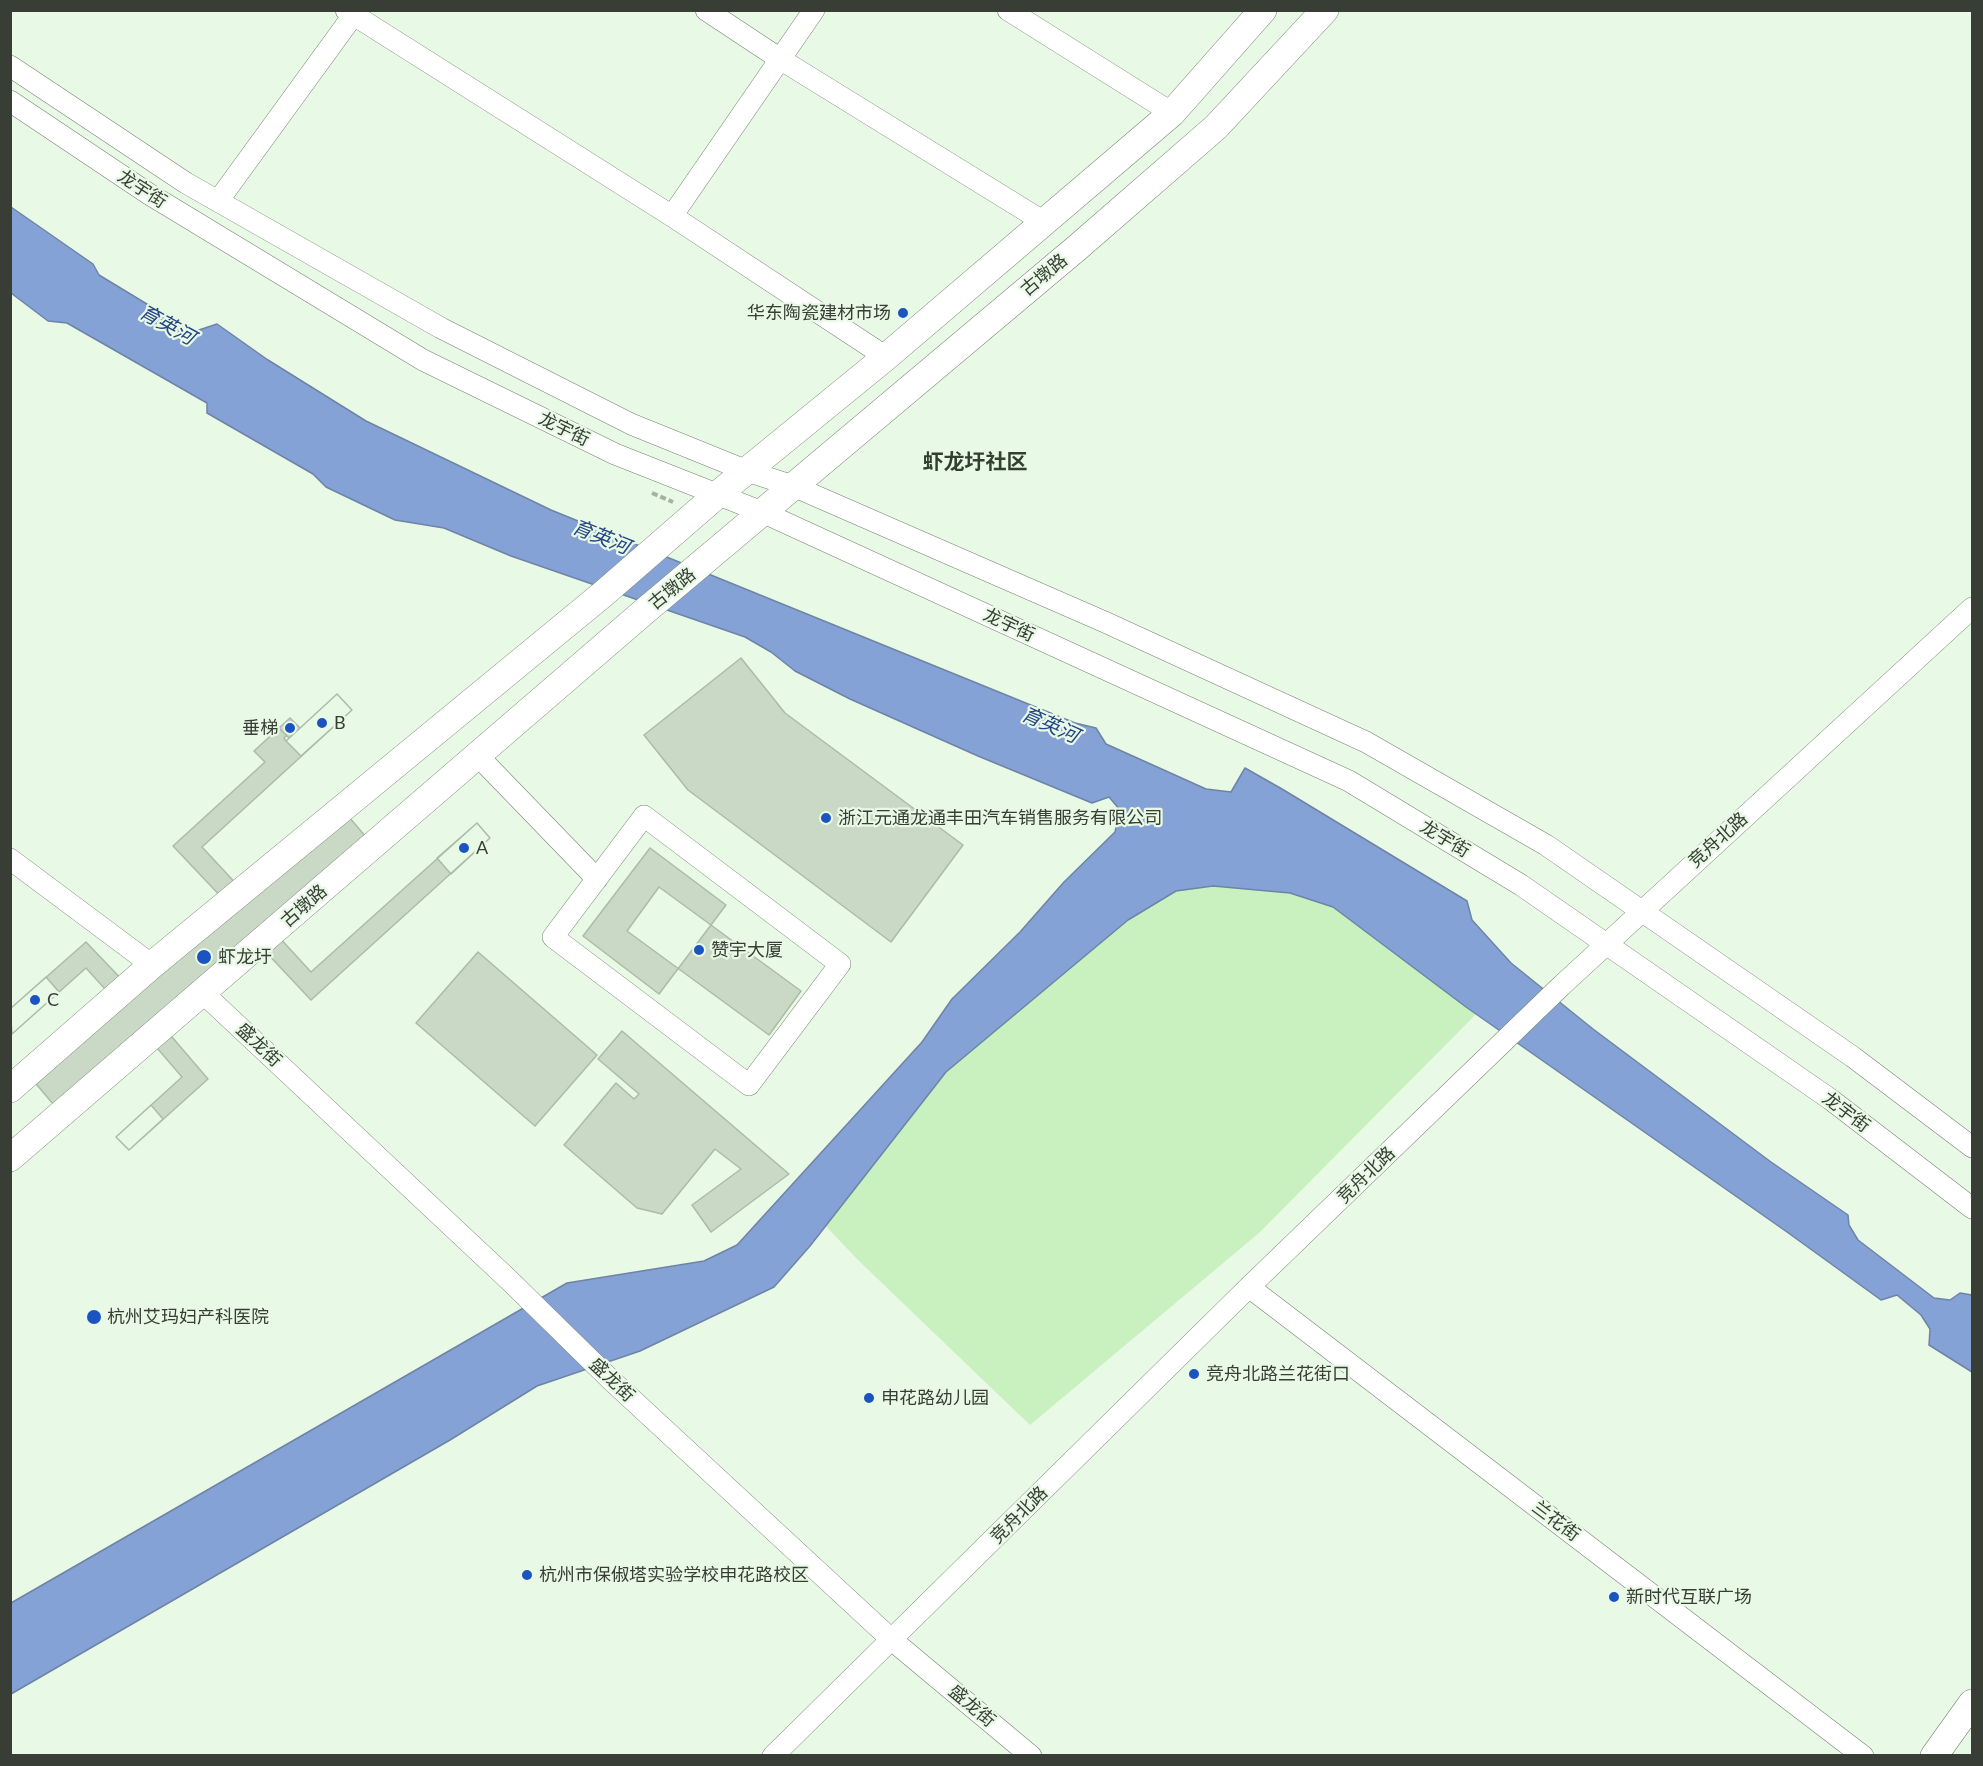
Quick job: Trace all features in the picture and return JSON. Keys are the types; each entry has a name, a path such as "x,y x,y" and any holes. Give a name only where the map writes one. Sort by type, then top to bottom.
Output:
{"main road":[{"path":"10,1089 152,965 603,594 717,495 886,357 1172,113 1263,10"},
{"name":"古墩路","path":"10,1158 646,610 1078,247 1216,127 1325,10"},
{"path":"1934,1755 1972,1703"}],"street":[{"path":"706,10 780,59 1044,222"},
{"path":"672,216 814,10"},
{"path":"1008,10 1172,113"},
{"path":"218,201 352,12 672,216 886,357"},
{"name":"龙宇街","path":"10,66 186,183 441,328 631,424 747,471 793,486 1107,623 1366,742 1546,845 1853,1057 1972,1147"},
{"name":"龙宇街","path":"10,101 149,194 423,360 615,454 762,512 1349,781 1521,885 1830,1100 1972,1208"},
{"name":"竞舟北路","path":"773,1755 1249,1287 1561,986 1972,608"},
{"path":"478,756 597,879"},
{"path":"644,816 840,964 749,1085 553,937 597,879 644,816"},
{"path":"10,859 152,965"},
{"name":"盛龙街","path":"203,993 509,1280 611,1380 892,1640 1031,1755"},
{"name":"兰花街","path":"1249,1287 1863,1755"}],"green space":[{"path":"1200,812 1500,990 1259,1233 1030,1425 858,1260 804,1203"}],"water":[{"name":"育英河","path":"11,207 93,264 99,275 193,332 217,324 268,360 366,421 551,510 1075,723 1096,728 1106,744 1206,789 1231,792 1245,768 1282,789 1467,901 1472,920 1511,963 1593,1029 1771,1162 1848,1215 1849,1225 1858,1240 1934,1298 1950,1300 1960,1293 1972,1295 1972,1372 1929,1345 1930,1329 1921,1315 1897,1295 1881,1300 1466,1007 1333,907 1290,893 1213,886 1176,891 1128,920 946,1072 810,1246 774,1287 640,1351 537,1386 450,1440 11,1694 11,1603 567,1283 704,1261 737,1245 922,1042 952,999 1020,932 1064,882 1115,832 1120,810 1109,797 1092,803 978,756 850,699 795,671 771,652 745,637 511,556 444,528 395,520 326,487 313,474 207,413 207,403 67,323 48,321 11,293"}],"building":[{"name":"浙江元通龙通丰田汽车销售服务有限公司","path":"741,658 785,713 963,845 891,942 688,790 644,735"},
{"name":"虾龙圩","path":"337,694 352,710 202,847 241,889 338,804 377,850 278,936 311,972 477,823 490,838 311,1000 263,949 166,1030 208,1079 129,1150 116,1137 182,1077 151,1041 64,1117 26,1072 114,999 86,968 12,1034 10,1009 86,942 128,986 226,902 173,846 265,762 254,751 279,728 287,735 284,738 286,741"},
{"name":"B","path":"337,694 352,710 301,756 286,741"},
{"name":"垂梯","path":"290,718 300,728 289,738 279,728"},
{"name":"A","path":"477,823 490,838 451,874 437,858"},
{"path":"650,848 726,905 659,994 583,936"},
{"name":"赞宇大厦","path":"659,887 801,991 769,1035 627,931"},
{"path":"478,952 597,1055 535,1126 416,1023"},
{"name":"C","path":"46,977 59,992 12,1034 10,1009"},
{"path":"622,1031 789,1174 711,1232 692,1205 741,1169 715,1149 662,1214 637,1208 564,1145 616,1083 634,1099 639,1094 598,1059"},
{"path":"151,1105 163,1119 129,1150 116,1137"}],"place":[{"name":"华东陶瓷建材市场","path":"903,313"},
{"name":"B","path":"322,723"},
{"name":"垂梯","path":"290,728"},
{"name":"浙江元通龙通丰田汽车销售服务有限公司","path":"826,818"},
{"name":"A","path":"464,848"},
{"name":"赞宇大厦","path":"699,950"},
{"name":"虾龙圩","path":"204,957"},
{"name":"C","path":"35,1000"},
{"name":"杭州艾玛妇产科医院","path":"94,1317"},
{"name":"竞舟北路兰花街口","path":"1194,1374"},
{"name":"申花路幼儿园","path":"869,1398"},
{"name":"杭州市保俶塔实验学校申花路校区","path":"527,1575"},
{"name":"新时代互联广场","path":"1614,1597"}],"district":[{"name":"虾龙圩社区","path":"975,462"}]}
